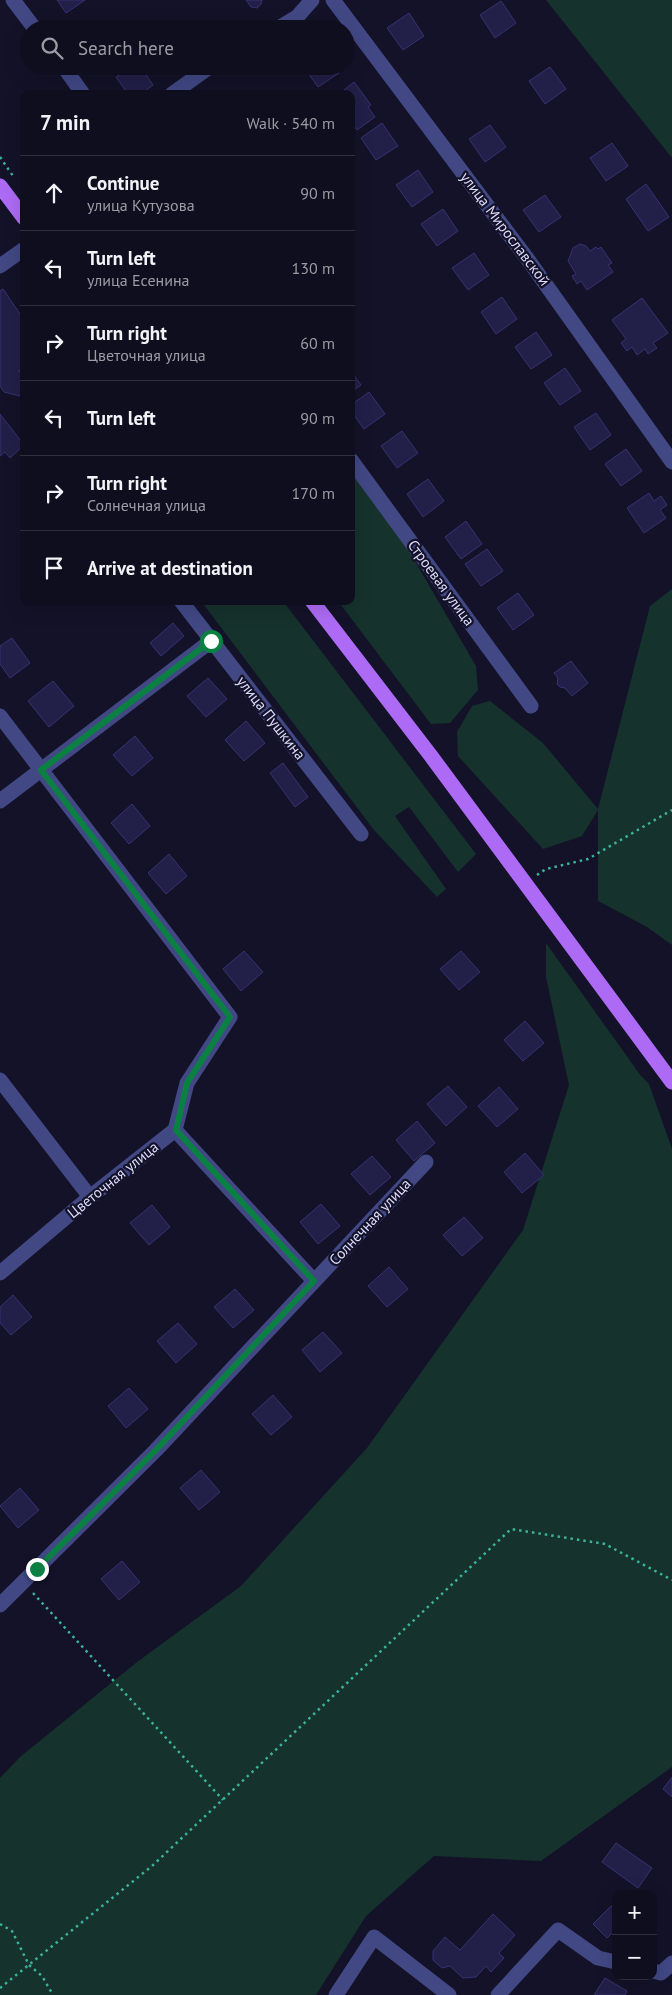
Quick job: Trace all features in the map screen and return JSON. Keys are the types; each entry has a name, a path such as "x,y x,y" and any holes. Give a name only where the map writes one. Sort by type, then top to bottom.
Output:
{"main road":[{"path":"0,186 20,213"},
{"path":"315,605 525,882 672,1082"}],"street":[{"path":"13,0 28,20"},
{"path":"292,20 312,0"},
{"name":"улица Мирославской","path":"333,0 348,20"},
{"name":"улица Мирославской","path":"355,29 529,261 672,462"},
{"path":"69,75 80,90"},
{"path":"178,90 198,75"},
{"path":"0,266 20,252"},
{"name":"Строевая улица","path":"355,465 531,706"},
{"name":"улица Пушкина","path":"184,605 361,834"},
{"path":"0,801 211,641"},
{"path":"0,716 230,1017 187,1083 176,1130 314,1281"},
{"path":"0,1080 90,1197"},
{"name":"Цветочная улица","path":"0,1273 90,1197 176,1130"},
{"name":"Солнечная улица","path":"0,1605 156,1450 426,1162"},
{"path":"498,1995 558,1930 598,1958 612,1961"},
{"path":"336,1995 374,1937 449,1995"},
{"path":"657,1972 661,1973 672,1963"}],"path":[{"path":"525,882 546,869 588,859 672,810"},
{"path":"0,1988 152,1866 511,1529 605,1544 672,1580"},
{"path":"24,1582 223,1800"},
{"path":"0,1924 12,1931 30,1965 42,1976 48,1990 54,1995"}],"green space":[{"path":"546,0 672,0 672,158"},
{"path":"355,472 395,527 476,666 478,690 450,723 431,724 341,605 355,605"},
{"path":"672,589 672,945 647,927 598,901 598,810 582,836 543,849 458,756 457,732 472,706 490,701 543,743 598,809 650,606"},
{"path":"204,605 286,605 476,854 458,872 409,807 395,816 446,889 437,897 374,830"},
{"path":"546,943 641,1076 649,1084 672,1149 672,1767 541,1861 434,1856 366,1916 316,1995 0,1995 0,1778 20,1757 137,1662 241,1586 367,1448 523,1230 569,1085 546,977"}],"building":[{"path":"57,0 85,0 66,13"},
{"path":"246,0 262,0 257,8 251,7"},
{"path":"501,1 516,23 495,38 480,15"},
{"path":"409,13 424,36 403,50 387,28"},
{"path":"550,67 566,89 545,104 529,81"},
{"path":"119,75 146,75 153,85 146,90 125,90 116,77"},
{"path":"309,75 336,75 318,87"},
{"path":"354,82 371,105 368,107 375,117 357,130 355,127 355,90 344,90"},
{"path":"382,123 398,146 376,160 361,138"},
{"path":"490,125 506,147 485,162 469,139"},
{"path":"612,143 628,166 606,181 590,158"},
{"path":"418,170 433,192 412,207 396,185"},
{"path":"646,184 669,217 648,231 626,199"},
{"path":"545,195 561,217 539,232 523,210"},
{"path":"443,209 458,231 437,246 421,224"},
{"path":"580,244 586,246 590,251 596,247 598,249 601,247 612,263 608,265 613,272 587,290 581,281 577,284 572,276 576,274 568,261 573,248"},
{"path":"474,253 489,275 468,290 452,268"},
{"path":"3,289 20,314 20,370 18,371 20,372 20,396 4,392 0,386 0,291"},
{"path":"502,297 517,319 496,334 481,312"},
{"path":"642,298 668,333 653,343 657,348 648,354 645,349 637,355 632,347 627,351 621,343 626,339 612,320"},
{"path":"536,332 552,355 531,369 515,347"},
{"path":"565,368 581,391 560,405 544,383"},
{"path":"355,377 361,385 355,389"},
{"path":"369,392 385,414 364,429 355,417 355,402"},
{"path":"596,413 611,435 590,450 574,427"},
{"path":"0,414 20,440 20,449 10,458 5,452 0,456"},
{"path":"402,431 418,453 397,468 381,446"},
{"path":"626,449 642,471 621,486 605,464"},
{"path":"428,479 444,501 423,517 407,494"},
{"path":"649,493 654,501 661,496 667,505 660,510 666,518 644,533 627,508"},
{"path":"466,521 482,544 461,559 445,537"},
{"path":"487,549 503,571 481,586 465,564"},
{"path":"518,593 534,615 513,630 497,608"},
{"path":"173,623 184,636 161,656 150,643"},
{"path":"12,638 30,663 10,678 0,664 0,646"},
{"path":"571,661 588,683 572,696 565,688 557,684 558,678 554,673"},
{"path":"208,678 227,699 206,717 187,696"},
{"path":"53,681 74,706 49,727 28,701"},
{"path":"246,721 265,743 244,761 225,740"},
{"path":"135,736 153,758 132,776 113,755"},
{"path":"283,763 308,797 295,807 270,773"},
{"path":"132,804 150,826 129,844 111,823"},
{"path":"169,854 187,876 166,894 148,873"},
{"path":"244,951 263,972 241,991 223,969"},
{"path":"461,951 480,972 459,990 440,969"},
{"path":"525,1021 544,1043 523,1061 504,1040"},
{"path":"448,1086 467,1107 446,1126 427,1104"},
{"path":"499,1087 518,1109 497,1127 478,1106"},
{"path":"417,1121 435,1143 414,1161 396,1140"},
{"path":"525,1153 544,1175 522,1193 504,1172"},
{"path":"372,1156 391,1177 370,1195 351,1174"},
{"path":"321,1204 340,1226 318,1244 300,1222"},
{"path":"152,1205 170,1227 149,1245 130,1223"},
{"path":"464,1217 483,1238 462,1256 443,1235"},
{"path":"389,1267 408,1289 387,1307 368,1286"},
{"path":"235,1289 254,1310 233,1328 214,1307"},
{"path":"13,1295 32,1317 11,1335 0,1323 0,1307"},
{"path":"178,1323 197,1344 176,1363 157,1341"},
{"path":"323,1332 342,1353 320,1372 302,1350"},
{"path":"129,1388 148,1409 126,1428 108,1406"},
{"path":"273,1395 292,1417 271,1435 252,1414"},
{"path":"201,1470 220,1492 199,1510 180,1488"},
{"path":"20,1488 39,1510 18,1528 0,1506"},
{"path":"122,1561 140,1582 119,1600 101,1579"},
{"path":"672,1777 672,1797 663,1789"},
{"path":"616,1843 652,1868 638,1888 602,1862"},
{"path":"612,1907 612,1933 607,1938 593,1924"},
{"path":"493,1914 515,1935 499,1953 504,1958 491,1972 486,1966 476,1977 463,1978 450,1966 442,1968 433,1960 433,1951 445,1937 460,1950"},
{"path":"605,1978 627,1991 625,1995 594,1995"}],"route":[{"path":"37,1569 156,1450 314,1281 176,1130 187,1083 230,1017 41,770 211,641"}]}
